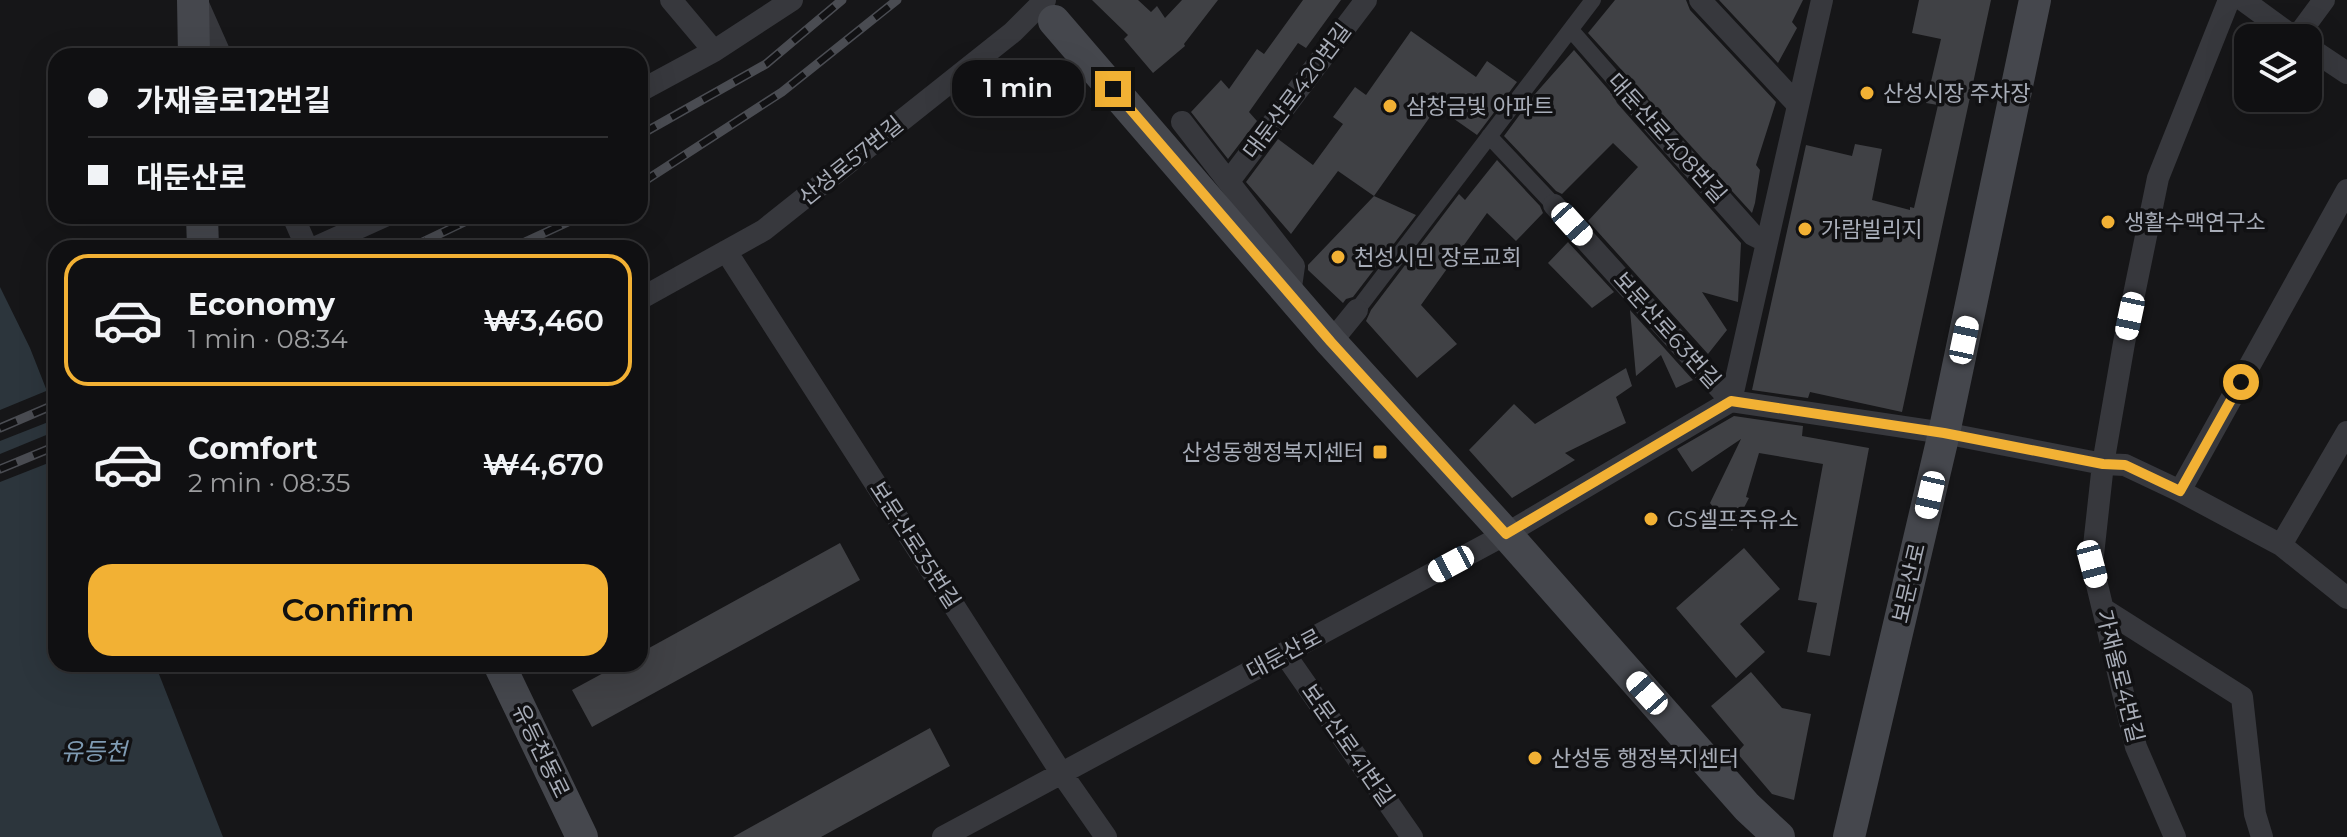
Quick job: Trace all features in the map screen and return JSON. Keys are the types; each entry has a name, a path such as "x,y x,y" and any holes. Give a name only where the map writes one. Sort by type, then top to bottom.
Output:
{"main road":[{"path":"194,0 194,48"},
{"name":"보문산로","path":"1849,837 1944,433 2035,0"},
{"path":"1049,11 1331,342 1506,534 1747,807 1779,837"},
{"name":"유등천동로","path":"503,672 582,837"}],"street":[{"path":"194,0 217,48"},
{"path":"671,0 714,51"},
{"path":"648,87 714,51 792,0"},
{"name":"대둔산로420번길","path":"1229,181 1366,0"},
{"path":"1331,342 1593,0"},
{"path":"1700,0 1798,105"},
{"path":"1506,534 1731,401 1822,0"},
{"name":"가재울로4번길","path":"2175,837 2136,747 2092,564 2103,464 2158,178 2229,0"},
{"path":"2243,0 2276,24"},
{"path":"2306,24 2324,0"},
{"name":"산성로57번길","path":"648,295 764,230 1013,32 1049,11"},
{"name":"대둔산로408번길","path":"1571,30 1753,235 1767,242"},
{"path":"2322,56 2347,73"},
{"path":"1182,122 1294,266 1290,294"},
{"name":"보문산로63번길","path":"1489,136 1731,401 1944,433 2103,464 2125,465 2281,545 2347,598"},
{"path":"2180,491 2347,190"},
{"path":"332,240 367,224"},
{"name":"보문산로35번길","path":"726,251 1062,774 1106,837"},
{"path":"2281,545 2347,432"},
{"name":"대둔산로","path":"943,837 1506,534"},
{"path":"2105,610 2242,697 2255,814 2262,837"},
{"name":"보문산로41번길","path":"1284,653 1412,837"}],"water":[{"name":"유등천","path":"0,287 48,394 48,672 158,672 223,837 0,837"}],"pier":[{"path":"48,390 48,422 0,441 0,410"},
{"path":"48,434 48,463 0,482 0,454"}],"building":[{"path":"1092,0 1138,0 1151,12 1157,6 1165,18 1182,0 1218,0 1185,46 1153,73 1124,39 1128,35"},
{"path":"1303,0 1341,0 1306,48 1298,43 1249,112 1257,121 1228,159 1191,112 1221,80 1229,89 1257,49 1264,54"},
{"path":"1615,0 1686,0 1690,10 1776,102 1756,165 1760,170 1752,213 1588,33"},
{"path":"1719,0 1803,0 1792,22 1797,28 1778,63"},
{"path":"1919,0 1991,0 1902,412 1810,392 1808,398 1752,390 1806,145 1852,156 1855,144 1882,149 1872,200 1910,210 1910,207 1914,208 1938,105 1926,103 1941,39 1912,33"},
{"path":"1411,31 1476,77 1487,61 1517,82 1477,135 1437,107 1374,196 1338,171 1291,234 1246,182 1278,139 1313,165 1343,124 1333,117 1355,87 1366,95"},
{"path":"1574,50 1741,243 1738,302 1702,292 1727,330 1708,354 1588,221 1638,167 1613,143 1562,194 1504,136 1535,94"},
{"path":"1497,160 1543,213 1516,241 1487,213 1421,305 1457,344 1417,378 1366,321 1371,310 1459,194 1465,200"},
{"name":"천성시민 장로교회","path":"1374,196 1416,215 1353,297 1343,303 1308,270 1308,265"},
{"path":"1568,242 1614,292 1592,308 1548,263"},
{"path":"1630,310 1693,380 1676,388 1661,355 1636,376"},
{"path":"1626,368 1632,386 1616,397 1626,423 1565,453 1575,460 1512,498 1469,450 1514,404 1535,424"},
{"path":"1734,416 1803,426 1802,436 1869,448 1830,656 1807,652 1817,603 1798,600 1823,464 1759,453 1746,497 1749,498 1732,531 1710,503 1741,439 1692,472 1677,449"},
{"path":"840,543 860,580 592,727 572,690 605,672 648,672 648,649"},
{"path":"1744,548 1780,589 1740,624 1765,652 1736,678 1676,608"},
{"path":"1751,672 1782,708 1811,714 1794,800 1772,794 1737,753 1744,745 1711,706"},
{"path":"930,728 950,766 821,837 733,837"}],"railway":[{"path":"648,130 766,64 842,0"},
{"path":"648,179 782,92 897,0"},
{"path":"427,240 460,224"},
{"path":"529,240 564,224"},
{"path":"0,428 48,407"},
{"path":"0,469 48,449"}],"place":[{"name":"산성시장 주차장","path":"1867,93"},
{"name":"삼창금빛 아파트","path":"1390,106"},
{"name":"생활수맥연구소","path":"2108,222"},
{"name":"가람빌리지","path":"1805,229"},
{"name":"천성시민 장로교회","path":"1338,257"},
{"name":"산성동행정복지센터","path":"1380,452"},
{"name":"GS셀프주유소","path":"1651,519"},
{"name":"산성동 행정복지센터","path":"1535,758"}],"route":[{"path":"1113,89 1331,342 1506,534 1731,401 1944,433 2103,464 2125,465 2180,491 2241,382"}]}
